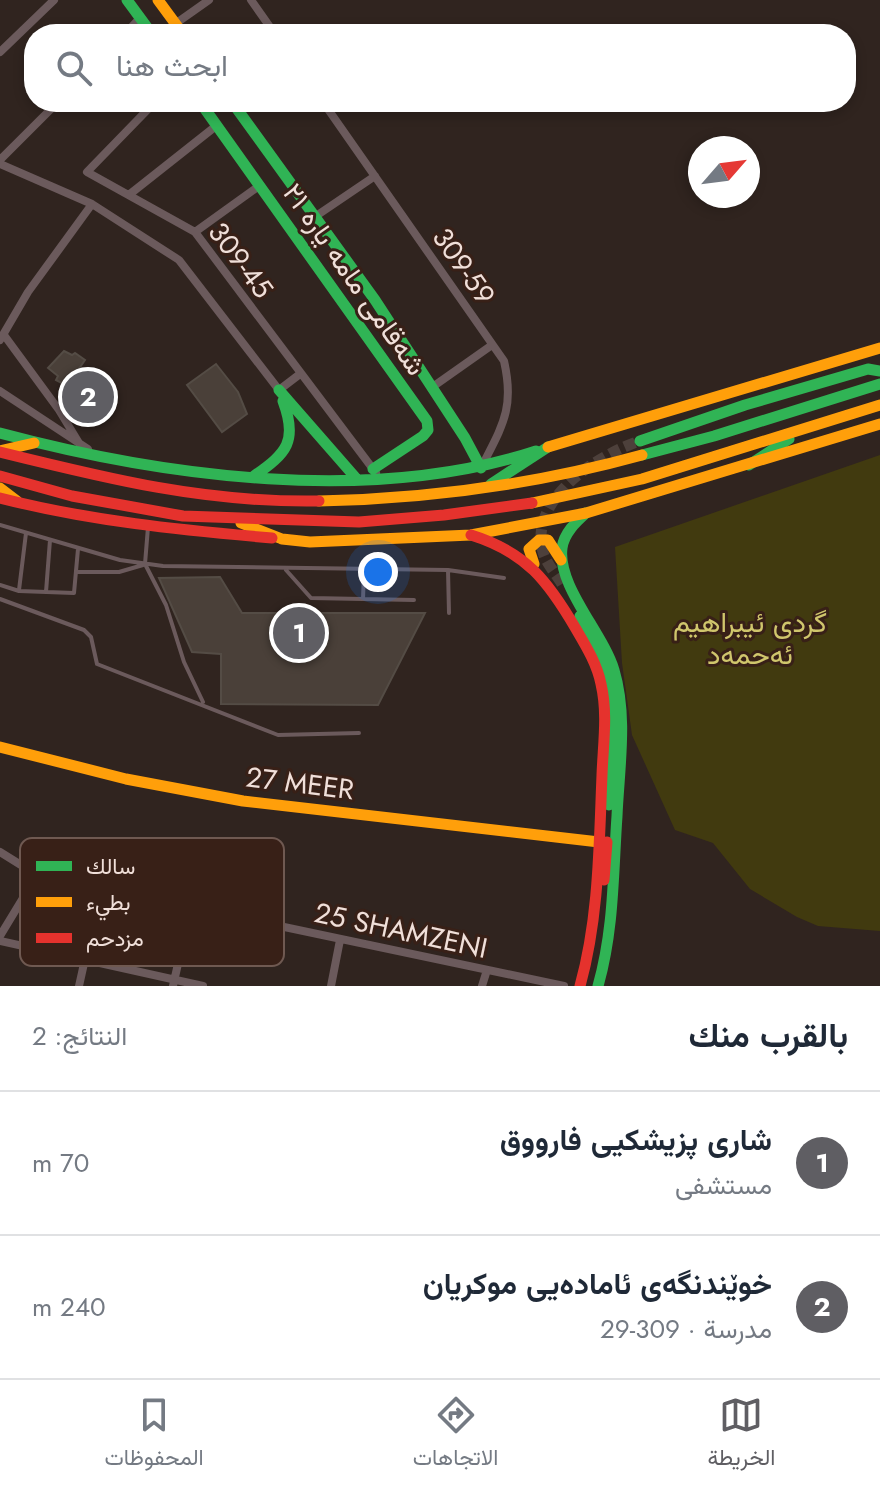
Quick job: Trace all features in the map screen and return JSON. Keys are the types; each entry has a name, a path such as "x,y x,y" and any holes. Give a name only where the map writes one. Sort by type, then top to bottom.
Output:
{"main road":[{"path":"127,0 144,24"},
{"path":"158,0 175,24"},
{"name":"شەقامی مامە یارە ٢١","path":"207,112 427,421 426,433 376,473"},
{"name":"شەقامی مامە یارە ٢١","path":"239,112 390,323 471,447 481,468"},
{"path":"0,433 162,469 254,476 355,477 376,473 481,468 880,348"},
{"path":"640,441 745,405 874,370 880,363"},
{"path":"0,452 145,488 272,500 360,499 484,488 566,475 786,415 880,384"},
{"path":"279,390 355,477"},
{"path":"254,476 282,456 291,440 291,420 279,390"},
{"path":"0,476 72,496 183,516 359,522 444,515 536,502 642,479 880,405"},
{"path":"0,498 43,509 148,527 310,542 471,535 586,513 880,424"},
{"path":"749,465 802,430"},
{"path":"0,452 34,443"},
{"path":"484,488 548,447"},
{"path":"0,488 17,501"},
{"path":"563,564 562,546 575,524 586,513"},
{"path":"230,519 282,539"},
{"path":"471,535 498,542 540,574 559,598 581,637 602,688 603,731 594,925"},
{"path":"540,574 529,549 539,540 548,540 554,546 608,654 619,686 612,911 609,946 598,986"},
{"path":"562,584 585,623 609,685 612,737 605,880 588,964 580,986"},
{"name":"27 MEER","path":"0,747 126,779 243,801 599,842"}],"street":[{"path":"29,24 54,0"},
{"path":"175,24 209,0"},
{"path":"251,0 268,24"},
{"path":"134,24 140,18"},
{"path":"0,52 24,29"},
{"path":"48,112 0,162 92,204 179,260 279,390 300,374"},
{"name":"309-45","path":"145,112 87,172 195,232 376,473"},
{"name":"309-59","path":"330,112 504,361 510,385 508,409 481,468"},
{"path":"130,194 216,126"},
{"path":"316,216 375,176"},
{"path":"195,232 259,186"},
{"path":"79,443 59,410 2,337 28,292 92,204"},
{"path":"431,388 492,345"},
{"path":"0,391 88,449 89,455"},
{"name":"25 SHAMZENI","path":"0,852 20,864"},
{"path":"20,904 0,938 20,943"},
{"name":"25 SHAMZENI","path":"284,927 564,986"},
{"path":"331,986 340,940"},
{"path":"79,986 83,966"},
{"path":"112,966 203,986"},
{"path":"482,986 487,970"}],"lane":[{"path":"0,525 78,549 145,564 286,570 448,570 504,578"},
{"path":"148,527 145,564 166,605 184,662 204,704"},
{"path":"19,591 26,533"},
{"path":"46,592 50,540"},
{"path":"0,585 19,591 74,593 78,549"},
{"path":"119,572 120,560"},
{"path":"76,572 119,572 145,564"},
{"path":"286,570 311,598 414,600"},
{"path":"448,570 449,613"},
{"path":"363,599 364,571"},
{"path":"0,599 84,630 91,637 97,664 278,735 359,733"}],"green space":[{"name":"گردی ئیبراھیم ئەحمەد","path":"880,455 880,931 818,926 797,917 750,889 713,843 675,830 632,735 622,663 615,547"}],"building":[{"path":"64,351 72,355 75,353 85,360 67,386 56,380 58,376 48,368"},
{"path":"216,364 238,392 247,414 222,432 187,385"},
{"path":"220,577 242,613 425,613 378,705 221,704 221,654 192,652 159,578"}],"tunnel":[{"path":"562,584 543,552 541,533 546,514 556,497 587,468 605,456 640,441"}],"traffic: fast":[{"path":"127,0 145,24"},
{"path":"207,112 427,421 428,430 423,436 373,469"},
{"path":"239,112 375,300 465,438 481,468"},
{"path":"640,441 745,405 868,369 880,371"},
{"path":"642,455 880,384"},
{"path":"279,390 355,477"},
{"path":"254,476 275,460 286,445 289,426 283,401"},
{"path":"0,433 130,462 268,479 337,481 406,477 472,468 536,451"},
{"path":"749,465 789,439"},
{"path":"491,484 548,447"},
{"path":"586,513 565,537 562,563 573,594 614,670 622,724 612,902 598,986"},
{"path":"580,616 609,685 612,737 609,805"}],"traffic: slow":[{"path":"158,0 176,24"},
{"path":"548,447 880,348"},
{"path":"532,503 642,479 880,405"},
{"path":"282,539 310,542 471,535 586,513 880,424"},
{"path":"0,451 34,443"},
{"path":"319,501 401,497 482,488 563,474 642,455"},
{"path":"0,488 17,501"},
{"path":"241,523 282,539"},
{"path":"534,564 529,549 539,540 548,540 561,560"},
{"path":"0,747 126,779 243,801 599,842"}],"traffic: jam":[{"path":"0,452 119,480 197,493 277,501 319,501"},
{"path":"0,476 72,496 183,516 359,522 532,503"},
{"path":"0,498 101,519 272,538"},
{"path":"471,535 507,550 534,570 566,612 597,669 601,684 604,730 597,882 591,934 580,986"},
{"path":"604,880 607,842"}],"place":[{"name":"خوێندنگەی ئامادەیی موکریان","path":"88,397"},
{"name":"شاری پزیشکیی فارووق","path":"299,633"}]}
